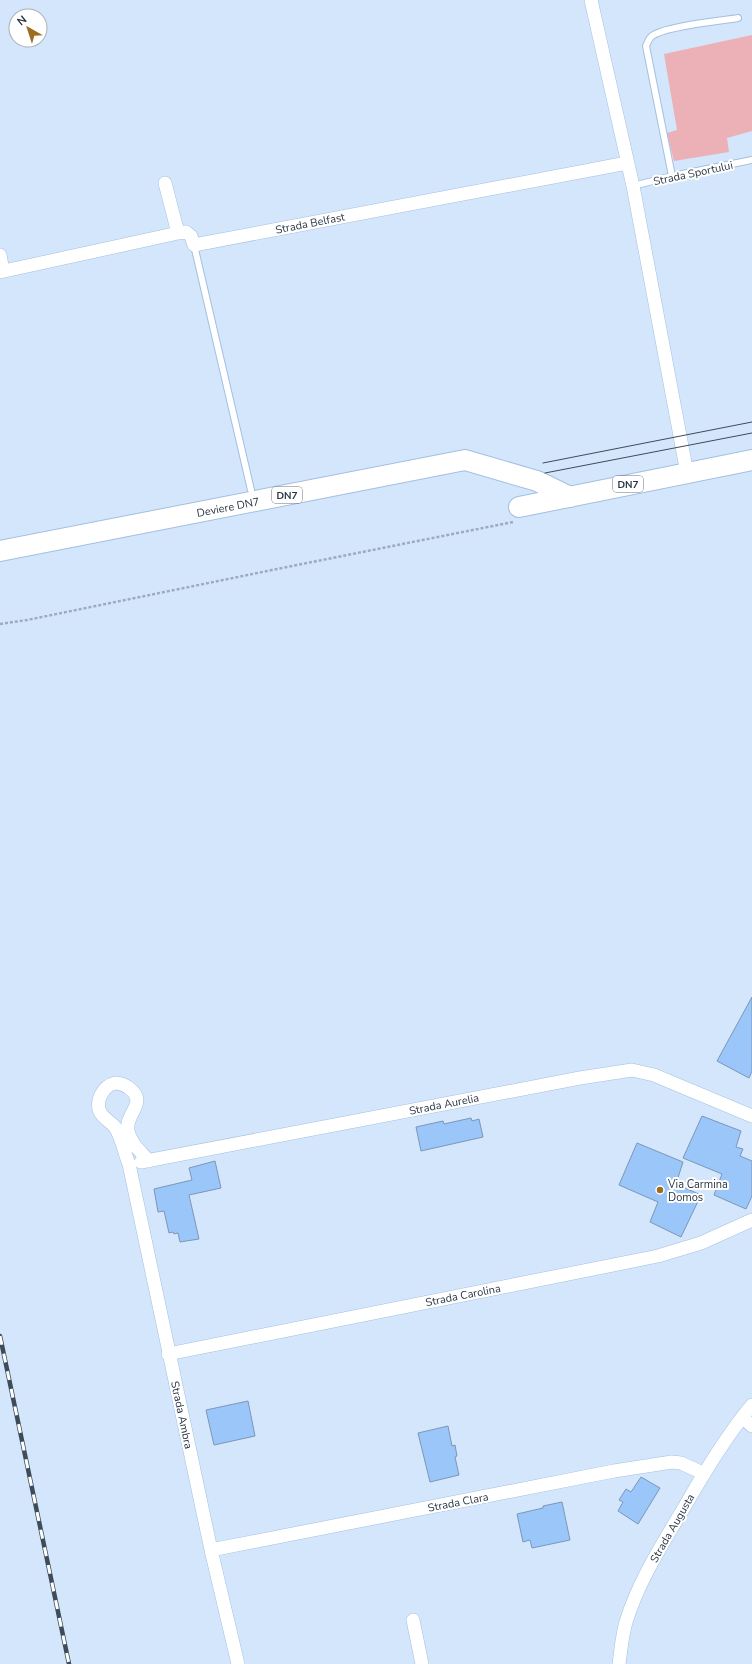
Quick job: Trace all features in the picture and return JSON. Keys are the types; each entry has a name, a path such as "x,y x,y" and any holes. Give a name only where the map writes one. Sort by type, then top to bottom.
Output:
{"main road":[{"name":"Deviere DN7","path":"0,551 465,460 537,481 570,497"},
{"name":"DN7","path":"518,514 570,497 752,460"}],"street":[{"path":"591,0 633,186 687,472"},
{"name":"Strada Belfast","path":"194,244 627,163"},
{"path":"165,183 178,233"},
{"path":"0,255 2,271 178,233 186,232 191,236 194,244"},
{"name":"Strada Aurelia","path":"129,1164 580,1078 632,1070 654,1075 752,1116"},
{"name":"Strada Ambra","path":"149,1160 131,1142 128,1130 127,1124 137,1104 137,1098 125,1085 117,1083 108,1085 101,1093 99,1102 100,1112 114,1126 129,1164 168,1354 211,1550 238,1664"},
{"name":"Strada Carolina","path":"168,1354 658,1256 701,1243 752,1220"},
{"name":"Strada Augusta","path":"619,1664 626,1624 639,1588 661,1545 703,1473 752,1405"},
{"path":"742,1417 752,1426"},
{"name":"Strada Clara","path":"211,1550 606,1472 681,1462 703,1473"},
{"path":"413,1620 422,1664"}],"lane":[{"path":"672,176 646,46 649,39 653,35 665,29 738,18"},
{"name":"Strada Sportului","path":"633,186 672,176 752,160"},
{"path":"194,244 251,490"}],"path":[{"path":"0,624 27,620 272,570 518,514"}],"shaded area":[{"path":"752,35 752,131 727,138 729,152 674,161 667,133 677,130 664,54"}],"building":[{"path":"752,997 752,1071 749,1078 717,1061"},
{"name":"Via Carmina Domos","path":"702,1116 741,1131 736,1147 743,1149 740,1156 752,1161 752,1196 746,1209 714,1195 722,1174 683,1158"},
{"path":"471,1118 472,1121 479,1119 483,1137 421,1151 416,1127 443,1121 444,1124"},
{"name":"Via Carmina Domos","path":"637,1143 683,1162 676,1184 701,1195 681,1237 650,1222 658,1202 619,1185"},
{"path":"215,1161 221,1188 189,1195 199,1239 180,1242 178,1233 169,1233 164,1211 158,1212 154,1189 192,1180 189,1168"},
{"path":"248,1401 255,1436 214,1445 206,1410"},
{"path":"448,1426 452,1446 455,1445 457,1456 455,1457 459,1475 430,1482 418,1433"},
{"path":"641,1477 660,1488 638,1524 618,1511 623,1502 619,1500 626,1489 631,1492"},
{"path":"562,1502 570,1540 532,1548 530,1540 523,1542 517,1514"}],"tram line":[{"path":"543,463 752,422"},
{"path":"545,473 752,433"}],"railway":[{"path":"0,1336 69,1664"}],"place":[{"name":"Via Carmina Domos","path":"660,1190"}]}
